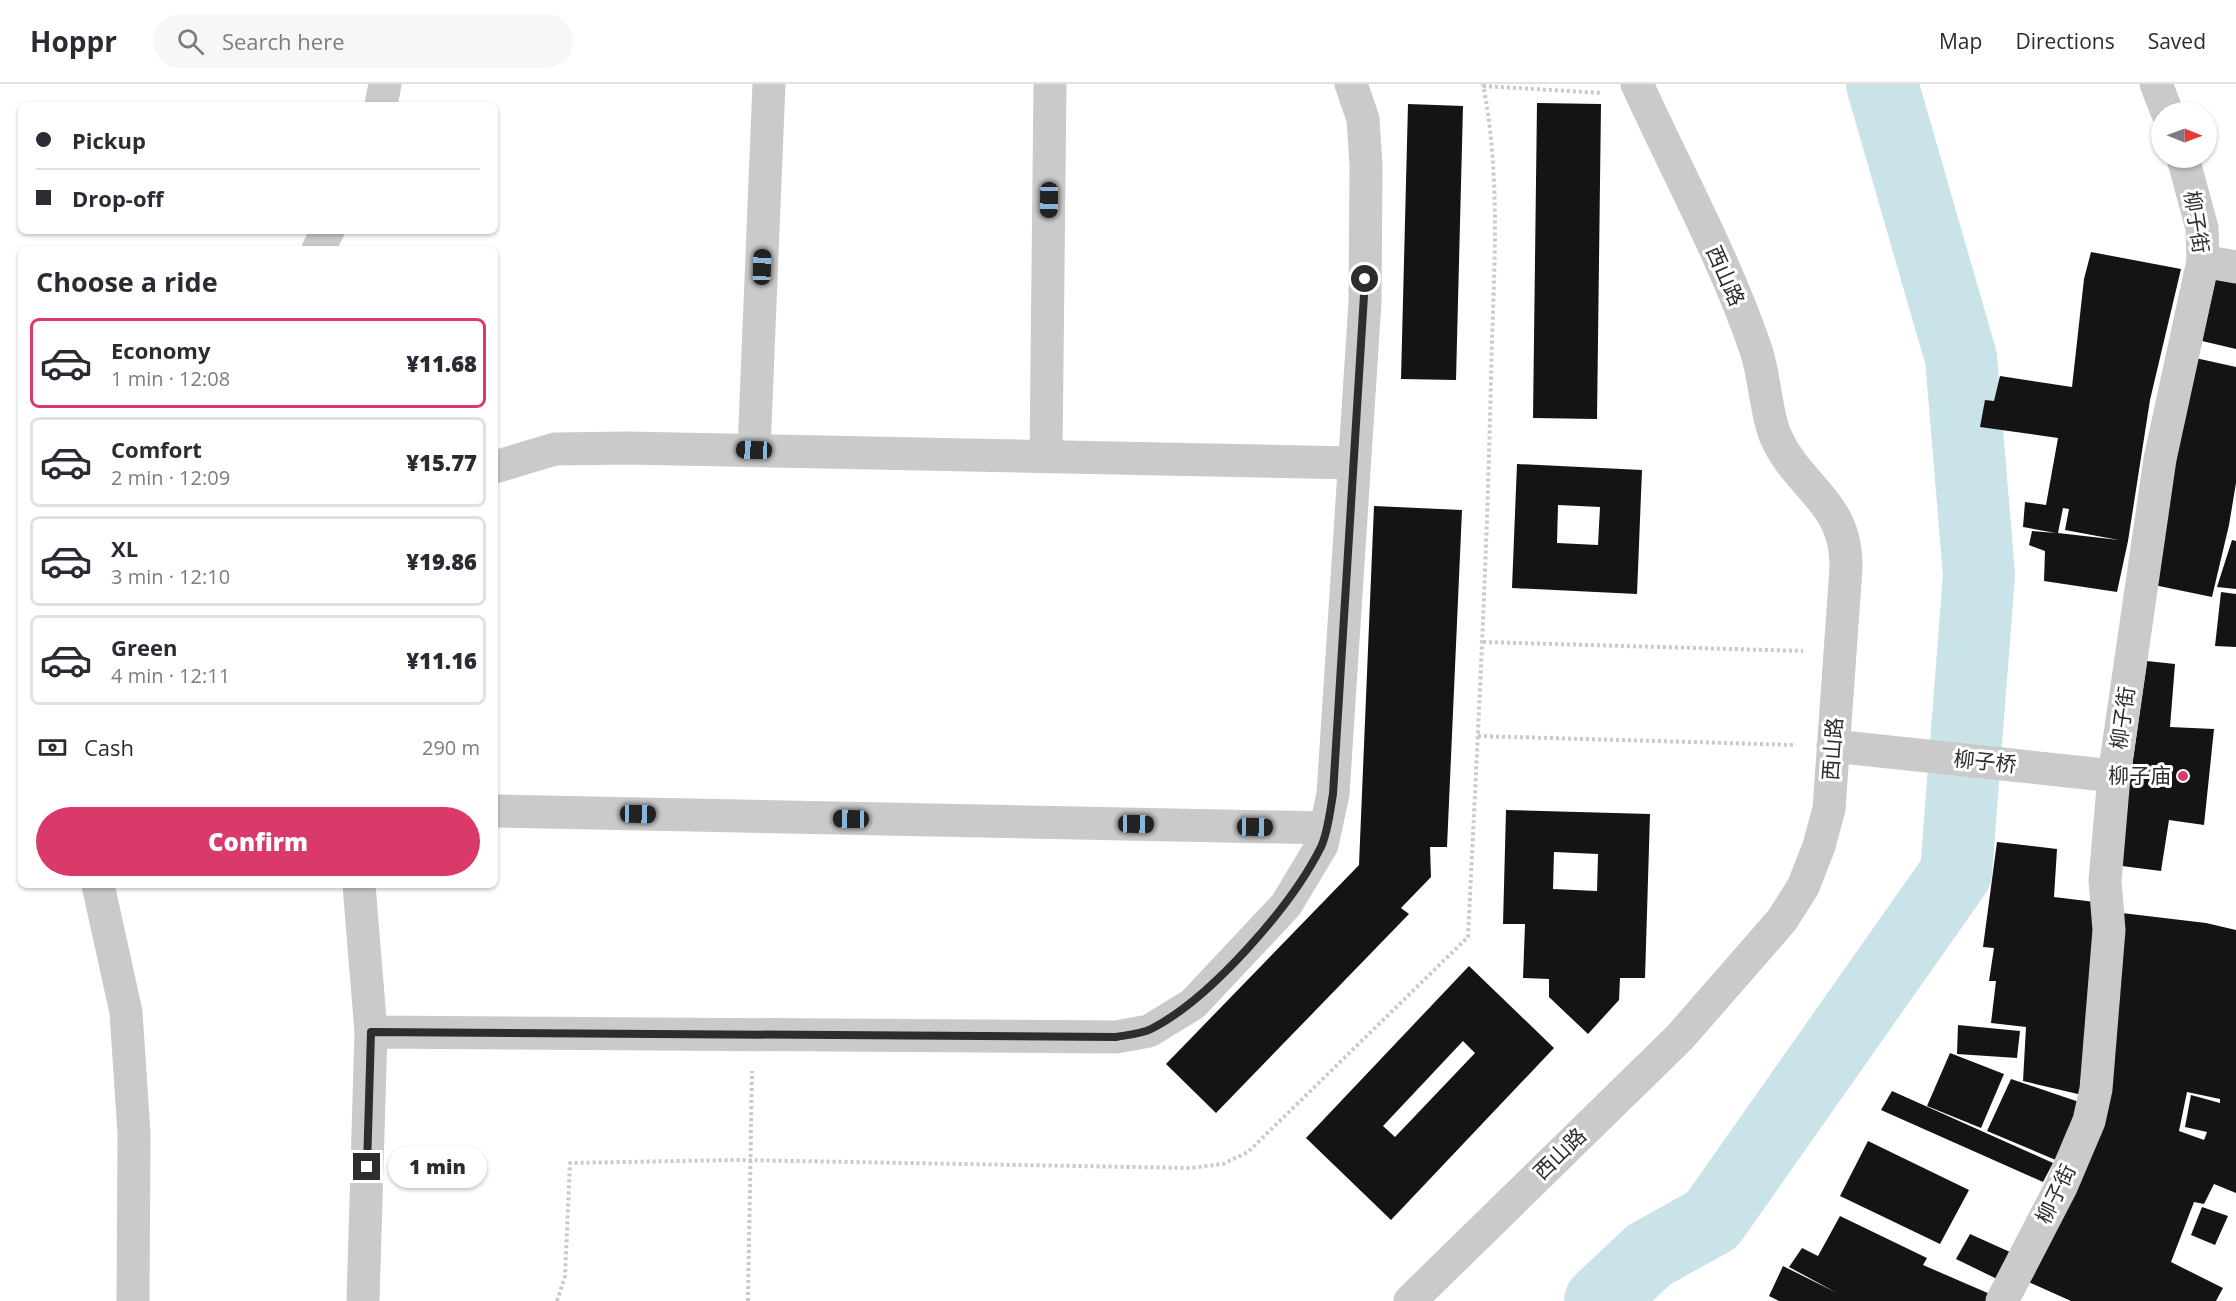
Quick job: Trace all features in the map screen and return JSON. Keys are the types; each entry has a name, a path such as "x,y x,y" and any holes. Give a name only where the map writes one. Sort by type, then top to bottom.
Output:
{"street":[{"path":"382,102 385,84"},
{"path":"754,450 769,84"},
{"path":"1046,456 1050,84"},
{"path":"371,1032 1116,1037 1149,1031 1193,1004 1286,905 1322,845 1333,794 1365,302 1366,165 1363,119 1352,84"},
{"path":"2156,84 2163,102"},
{"name":"西山路","path":"1410,1301 1680,1037 1782,920 1803,887 1819,846 1829,809 1846,546 1842,528 1790,461 1775,434 1756,352 1738,304 1640,90"},
{"name":"柳子街","path":"2002,1301 2061,1187 2089,1120 2096,1089 2109,930 2105,881 2114,776 2160,459 2203,261 2202,228 2186,168"},
{"path":"2203,261 2236,267"},
{"path":"498,466 555,449 628,448 1354,463"},
{"name":"柳子桥","path":"1833,746 2114,776"},
{"path":"498,812 1326,828"},
{"path":"99,888 126,1012 134,1133 133,1301"},
{"path":"359,888 371,1032 363,1301"}],"path":[{"path":"557,1301 565,1276 570,1163 752,1160 1190,1168 1223,1164 1248,1152 1468,937 1483,642 1495,191 1490,120 1483,85 1640,90"},
{"path":"1483,642 1840,653"},
{"path":"1478,736 1833,746"},
{"path":"748,1301 753,1035"}],"building":[{"path":"1537,103 1601,104 1597,419 1533,418"},
{"path":"1408,104 1463,106 1456,380 1401,379"},
{"path":"2091,252 2181,269 2150,400 2128,541 2117,592 2044,581 2045,551 2029,545 2032,531 2056,533 2023,527 2025,502 2046,505 2058,438 1980,427 1985,400 1994,401 2000,376 2072,387 2084,279","holes":["2063,508 2069,509 2065,530 2119,540 2058,533"]},
{"path":"2217,273 2236,276 2236,349 2202,341"},
{"path":"2191,357 2236,367 2236,483 2229,525 2212,597 2154,585"},
{"path":"1517,464 1642,470 1637,594 1512,588","holes":["1558,505 1600,507 1598,545 1557,543"]},
{"path":"1374,506 1462,510 1447,847 1430,847 1431,877 1401,908 1409,914 1216,1113 1166,1064 1359,865"},
{"path":"2232,540 2236,541 2236,589 2217,587"},
{"path":"2221,592 2236,594 2236,647 2215,646"},
{"path":"2147,661 2175,664 2170,727 2214,729 2204,825 2169,820 2161,871 2122,866 2125,816"},
{"path":"1506,810 1650,814 1645,978 1620,978 1619,1000 1588,1034 1549,997 1549,979 1523,978 1525,924 1503,924","holes":["1554,852 1598,854 1597,891 1553,889"]},
{"path":"1997,842 2057,849 2054,897 2095,902 2082,1095 2023,1081 2026,1027 1991,1023 1996,981 1989,981 1994,948 1983,947"},
{"path":"2122,913 2206,923 2236,930 2236,1193 2214,1184 2204,1204 2194,1202 2171,1262 2223,1288 2216,1301 2071,1301 2022,1279 2075,1185","holes":["2187,1092 2220,1099 2220,1103 2191,1095 2185,1127 2207,1132 2204,1140 2179,1131"]},
{"path":"1469,966 1554,1048 1391,1220 1306,1138","holes":["1463,1041 1475,1053 1395,1137 1383,1126"]},
{"path":"1958,1025 2020,1031 2017,1058 1957,1054"},
{"path":"1950,1053 2004,1074 1981,1128 1927,1106"},
{"path":"2011,1079 2082,1103 2058,1161 1987,1131"},
{"path":"1892,1091 2053,1163 2043,1182 1881,1110"},
{"path":"1868,1141 1969,1190 1940,1244 1840,1196"},
{"path":"2202,1207 2228,1216 2215,1245 2191,1235"},
{"path":"1840,1216 1927,1258 1923,1265 1990,1294 1986,1301 1779,1301 1769,1296 1783,1266 1837,1293 1789,1267 1802,1248 1818,1256"},
{"path":"1970,1234 2010,1252 1997,1279 1956,1259"}],"waterway":[{"path":"1600,1301 1649,1255 1712,1220 1956,873 1979,575 1961,358 1882,84"}],"place":[{"name":"柳子庙","path":"2183,776"}],"route":[{"path":"367,1167 371,1032 1116,1037 1149,1031 1193,1004 1286,905 1322,845 1333,794 1365,279"}]}
